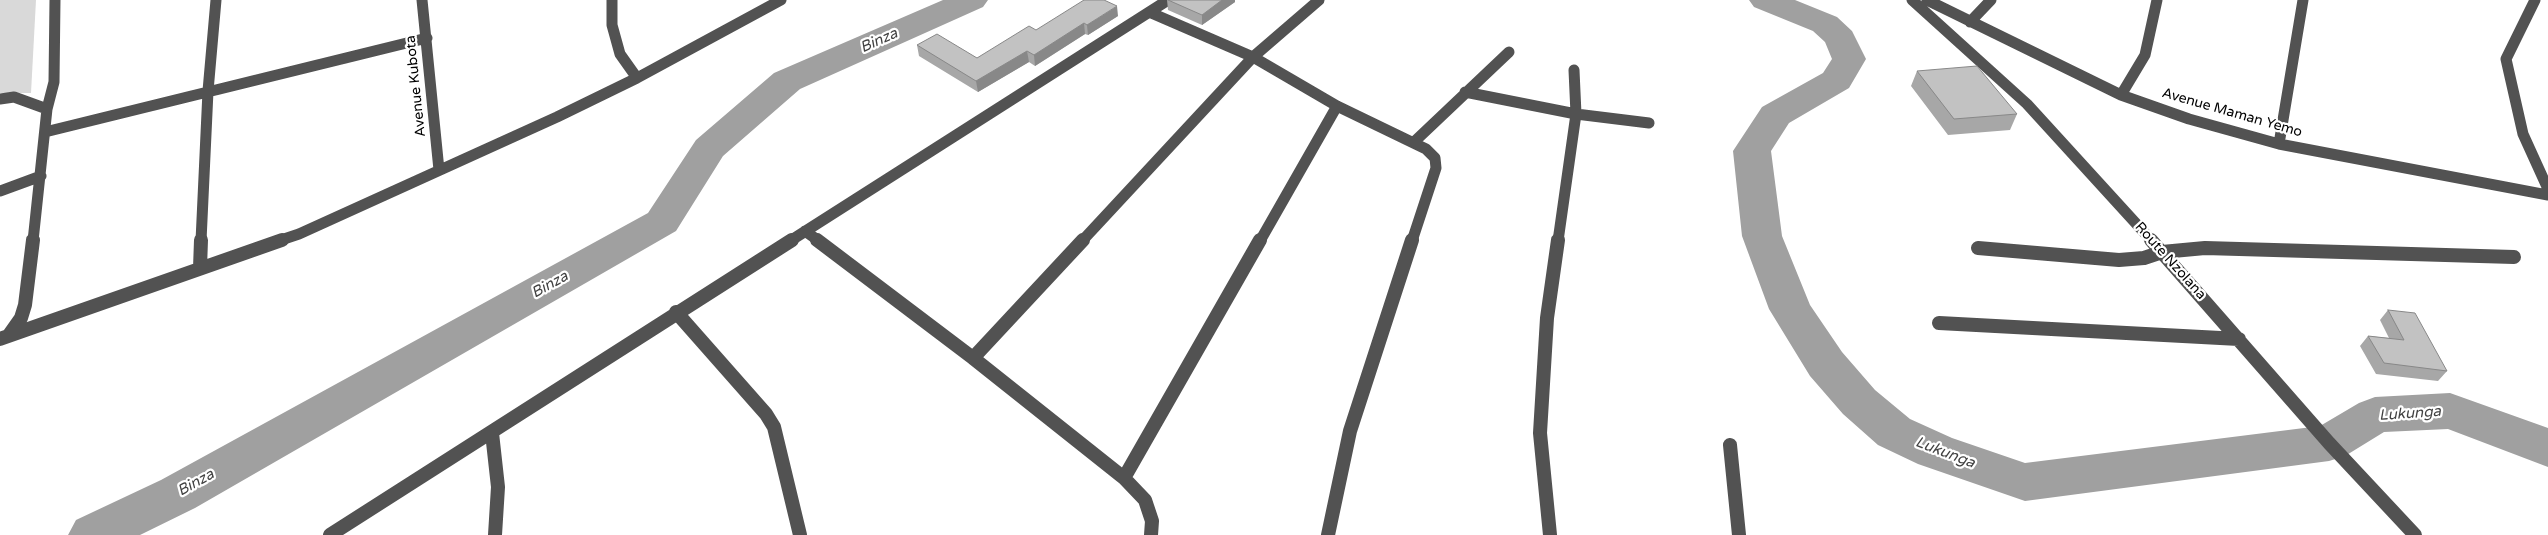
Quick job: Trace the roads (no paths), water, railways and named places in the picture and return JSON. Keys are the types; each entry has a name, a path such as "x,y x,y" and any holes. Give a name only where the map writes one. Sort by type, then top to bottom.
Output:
{"street":[{"path":"5,337 21,318 25,305 42,176 47,109 54,82 55,0"},
{"path":"200,268 208,91 216,0"},
{"name":"Avenue Kubota","path":"422,0 439,170"},
{"path":"612,0 612,25 620,54 637,78"},
{"path":"5,337 299,234 557,117 637,78 781,0"},
{"path":"330,535 492,433 676,312 1168,0"},
{"path":"973,358 1253,57 1319,0"},
{"name":"Route Nzolana","path":"1912,0 2027,104 2162,252 2289,398 2415,535"},
{"name":"Avenue Maman Yemo","path":"1926,0 2122,95 2189,119 2279,144 2548,195"},
{"path":"1970,22 1991,0"},
{"path":"2122,95 2145,55 2156,0"},
{"path":"2279,144 2303,0"},
{"path":"2535,0 2506,59 2508,80 2523,134 2548,189"},
{"path":"1149,12 1253,57 1336,106 1414,142 1426,149 1435,158 1436,168 1350,431 1328,535"},
{"path":"45,132 427,38"},
{"path":"1414,142 1465,92 1510,52"},
{"path":"1550,535 1540,433 1546,318 1576,114 1574,70"},
{"path":"1465,92 1576,114 1649,123"},
{"path":"0,99 14,97 47,109"},
{"path":"1124,478 1336,106"},
{"path":"0,191 42,176"},
{"path":"805,231 973,358 1124,478 1145,500 1152,522 1151,535"},
{"path":"1978,248 2119,260 2144,258 2162,252 2204,248 2514,257"},
{"path":"676,312 766,414 774,428 779,438 800,535"},
{"path":"1939,323 2239,339"},
{"path":"492,433 498,487 496,535"},
{"path":"1730,445 1739,535"}],"waterway":[{"name":"Binza","path":"93,535 178,494 662,222 709,148 787,81 971,0"},
{"name":"Lukunga","path":"1766,0 1825,24 1840,38 1849,59 1836,80 1775,115 1752,151 1762,236 1790,309 1826,364 1859,402 1894,432 1935,451 2025,482 2329,443 2375,415 2450,411 2527,439 2548,449"}]}
